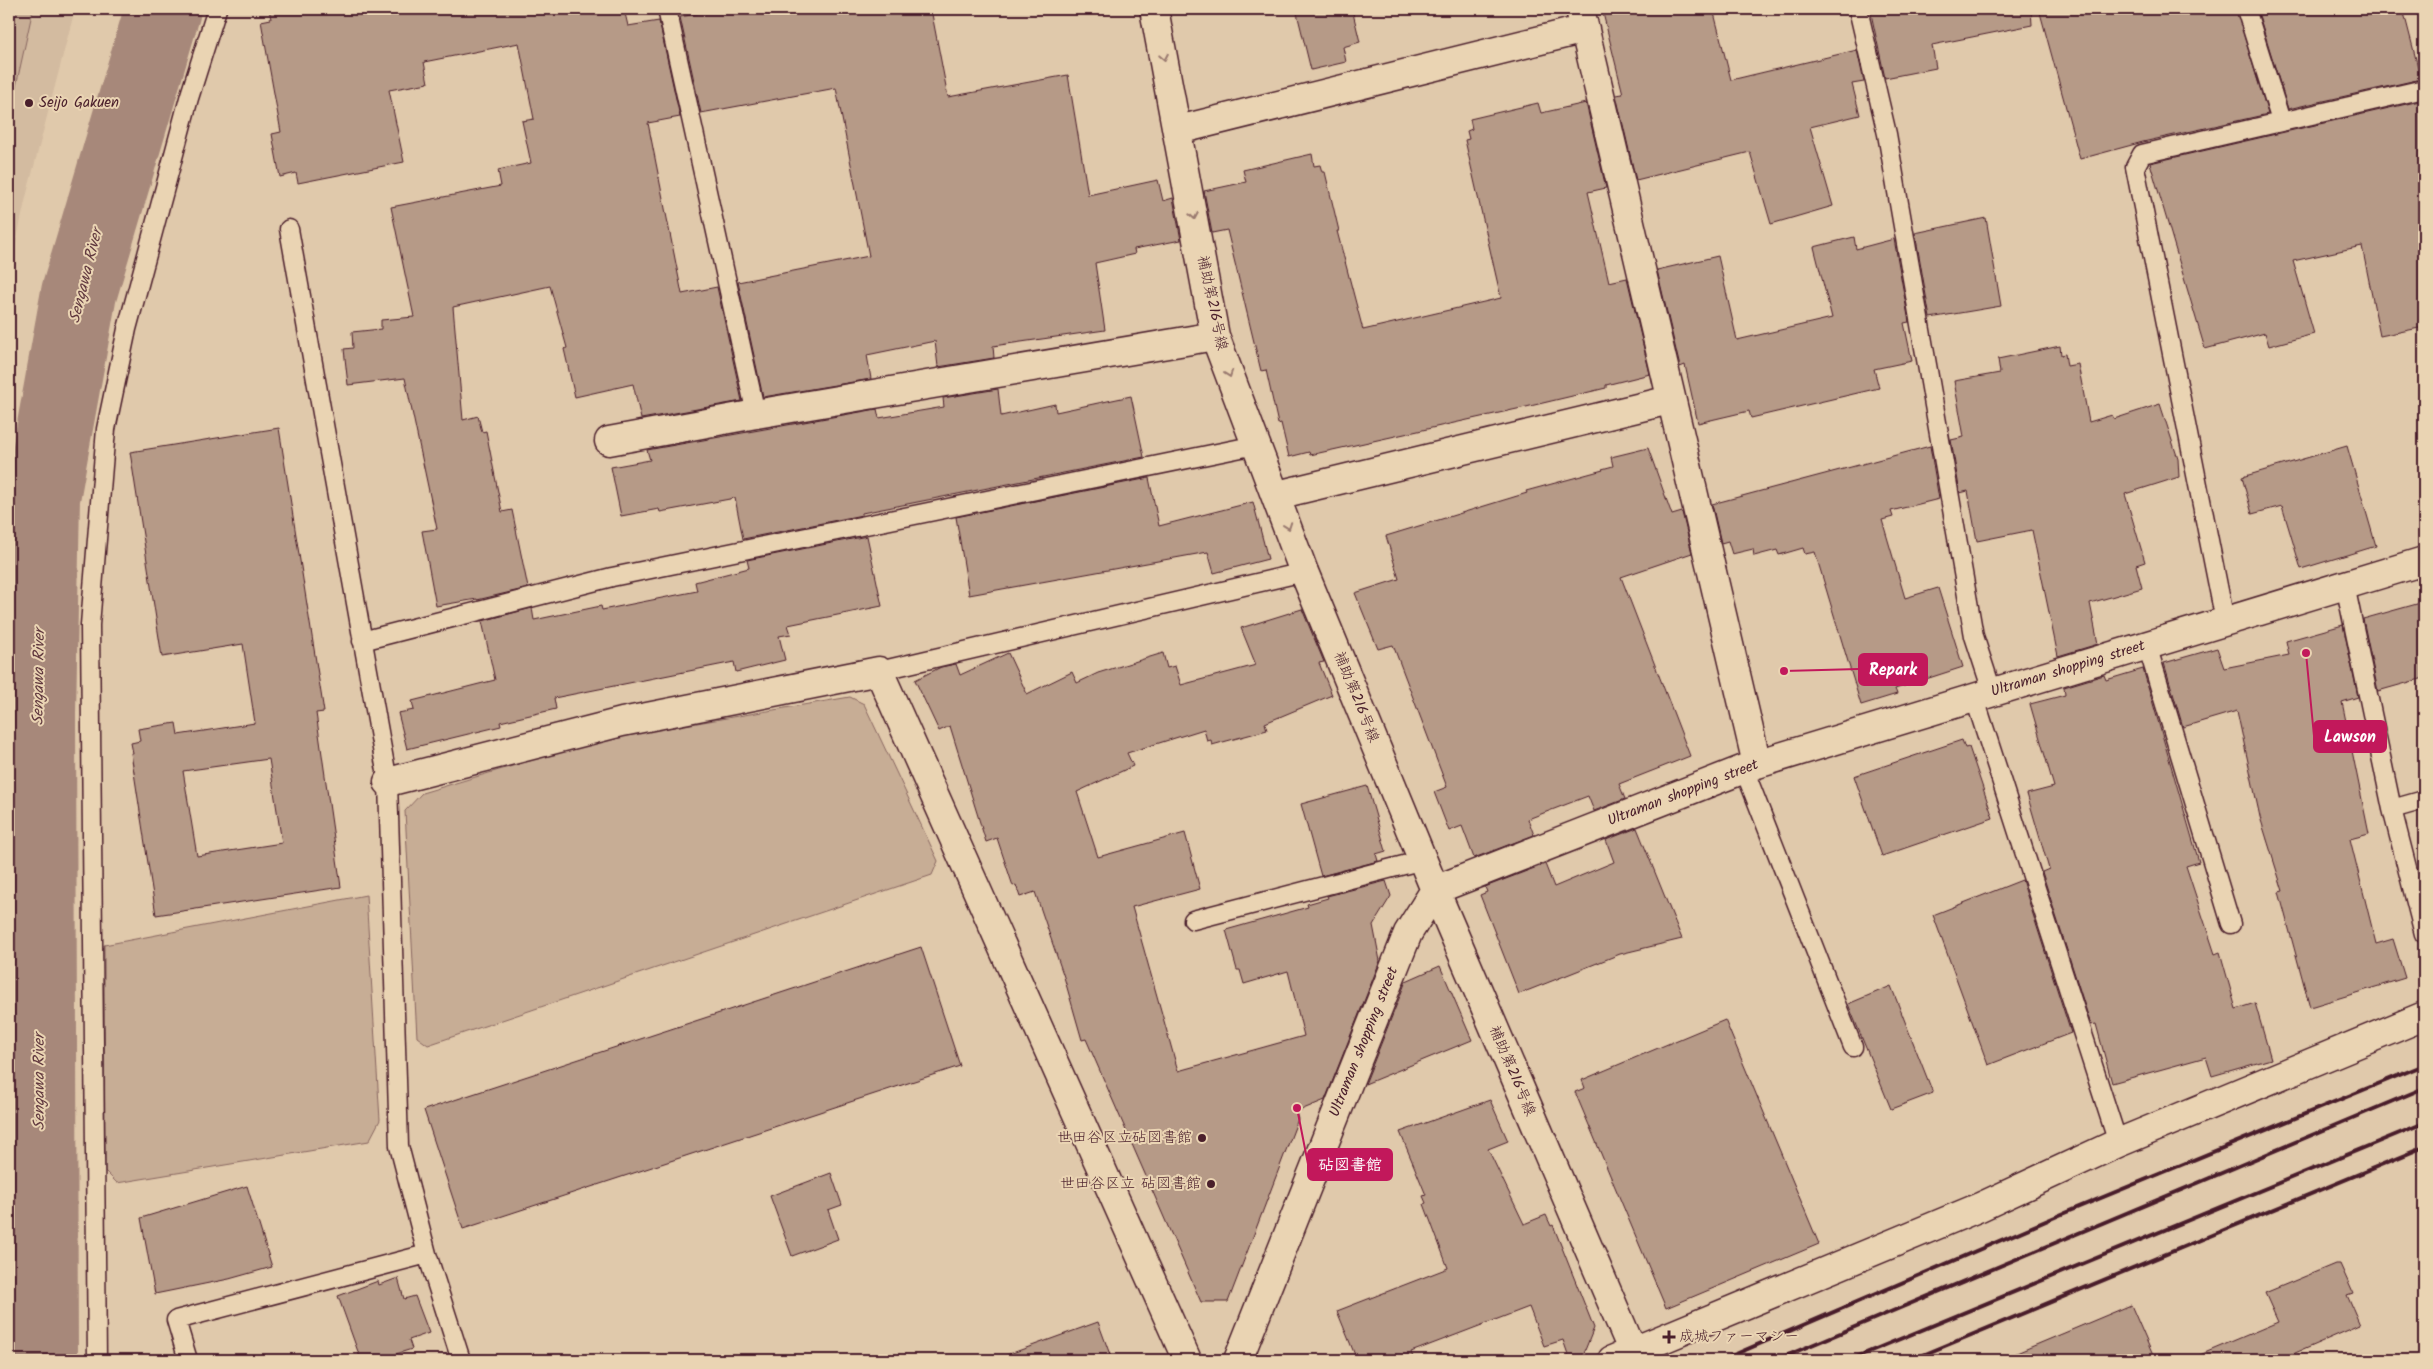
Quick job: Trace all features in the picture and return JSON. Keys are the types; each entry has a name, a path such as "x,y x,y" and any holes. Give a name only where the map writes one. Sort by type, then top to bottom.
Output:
{"street":[{"name":"補助第216号線","path":"1154,9 1216,336 1256,445 1277,495 1304,572 1627,1357"},
{"path":"1178,130 1582,19 1670,400 1750,766"},
{"path":"609,441 756,414 1216,336"},
{"path":"1277,495 1670,400"},
{"name":"Ultraman shopping street","path":"1238,1360 1408,933 1435,890 1750,766 2424,561"},
{"path":"388,782 622,722 879,671 1187,1360"},
{"path":"1627,1357 1980,1207 2118,1143 2424,1016"}],"lane":[{"path":"97,1360 90,625 106,429 127,329 189,98 217,9"},
{"path":"667,9 756,414"},
{"path":"1858,9 1887,134 1984,695 2118,1143"},
{"path":"2246,9 2280,121"},
{"path":"2225,621 2135,167 2142,154 2424,89"},
{"path":"289,229 388,782 399,1146 427,1254 461,1360"},
{"path":"362,641 612,577 1256,445"},
{"path":"879,671 1304,572"},
{"path":"2344,585 2392,809 2424,934"},
{"path":"2147,645 2231,924"},
{"path":"1750,766 1853,1047"},
{"path":"2392,809 2424,800"},
{"path":"1193,920 1423,860"},
{"path":"188,1360 176,1320 427,1254"}],"shaded area":[{"name":"Seijo Gakuen","path":"9,9 75,9 26,197 9,275"},
{"path":"9,9 33,9 9,118"},
{"path":"850,697 864,704 938,861 932,875 428,1045 417,1037 405,811 422,793 603,739"},
{"path":"366,895 380,1120 369,1141 117,1183 105,1171 104,945"}],"building":[{"path":"269,9 624,9 628,26 659,21 680,117 648,123 682,294 717,287 742,401 641,419 633,384 575,397 564,349 567,348 550,286 453,307 463,420 478,416 482,432 486,431 502,512 512,510 528,588 477,600 436,606 422,531 437,529 405,378 348,385 344,349 353,348 352,332 381,329 381,320 414,317 391,207 501,186 498,170 531,163 522,121 534,119 519,43 424,62 428,83 389,90 404,162 298,183 296,173 280,177 272,134 281,132 261,21 271,19"},
{"path":"722,9 931,9 948,97 1068,75 1088,195 1158,180 1163,201 1173,198 1181,240 1134,249 1135,254 1095,263 1105,330 993,346 994,358 938,367 935,341 867,355 871,379 763,397 738,282 869,256 836,88 701,113 680,17"},
{"path":"1296,9 1352,9 1360,42 1343,47 1346,62 1311,70"},
{"path":"1602,9 1713,9 1731,80 1857,50 1864,82 1852,84 1860,115 1810,127 1833,206 1771,224 1750,152 1636,180 1616,95 1623,94"},
{"path":"1870,9 2031,9 2032,25 1932,45 1936,68 1885,78"},
{"path":"2039,9 2236,9 2268,114 2143,142 2080,159"},
{"path":"2257,9 2403,9 2421,79 2288,109"},
{"path":"2424,100 2424,327 2380,336 2362,246 2293,261 2314,334 2269,346 2265,333 2205,349 2150,163"},
{"path":"1538,103 1541,113 1586,103 1606,188 1588,192 1609,282 1627,278 1650,374 1606,385 1606,388 1526,407 1310,455 1309,452 1289,457 1281,423 1278,424 1266,370 1261,371 1227,230 1212,233 1204,191 1246,182 1243,170 1312,154 1314,166 1320,165 1322,172 1325,172 1339,231 1337,231 1363,330 1501,298 1465,140 1469,139 1467,131 1472,129 1470,119"},
{"path":"1986,218 2001,306 1930,318 1915,233"},
{"path":"1854,237 1856,249 1894,239 1909,322 1904,323 1912,361 1874,369 1879,388 1751,418 1749,411 1698,423 1685,365 1680,367 1657,270 1718,256 1737,340 1832,318 1814,247"},
{"path":"2060,346 2061,355 2065,354 2067,366 2078,364 2089,422 2112,415 2114,419 2160,404 2178,459 2179,477 2125,494 2145,562 2136,565 2142,588 2090,603 2098,644 2058,656 2032,530 1977,541 1968,491 1960,493 1951,440 1964,437 1954,381 2000,373 1998,359"},
{"path":"998,389 1001,416 1055,404 1056,412 1131,396 1144,457 862,513 862,515 743,539 735,498 660,512 659,509 621,516 611,467 650,460 647,450 877,409 879,418 944,407 943,398"},
{"path":"279,428 324,712 316,713 341,887 156,915 131,753 133,753 131,743 140,741 138,729 176,723 178,735 255,723 243,644 162,657 130,452","holes":["269,759 282,843 197,856 183,771"]},
{"path":"1930,446 1939,499 1891,511 1893,517 1882,520 1905,598 1938,588 1963,667 1895,689 1897,694 1861,705 1815,552 1805,554 1803,548 1779,555 1777,550 1754,556 1753,549 1732,554 1728,541 1721,543 1712,504"},
{"path":"2347,446 2376,546 2301,569 2282,506 2252,514 2242,477"},
{"path":"1648,448 1672,515 1682,512 1692,553 1621,577 1690,756 1619,784 1625,799 1594,811 1588,796 1528,819 1534,835 1474,858 1462,826 1449,831 1434,792 1447,787 1393,645 1378,649 1355,593 1399,579 1386,536 1527,493 1526,491 1603,470 1613,466 1611,457"},
{"path":"1149,478 1159,526 1253,502 1268,559 1214,573 1208,552 969,595 956,517"},
{"path":"867,536 882,606 788,625 791,634 779,636 785,660 736,672 734,662 554,698 556,709 500,722 501,726 407,749 398,713 414,710 412,701 495,680 482,621 532,608 534,620 601,606 602,610 697,591 695,582 749,568 747,560"},
{"path":"2424,602 2424,678 2378,691 2363,619"},
{"path":"1302,609 1324,662 1319,663 1332,695 1265,723 1267,730 1212,745 1211,740 1207,741 1204,729 1127,753 1133,766 1077,792 1098,857 1185,833 1200,889 1132,907 1178,1071 1304,1036 1288,971 1244,984 1240,970 1237,970 1226,930 1308,907 1307,904 1328,898 1327,896 1386,881 1391,896 1373,925 1380,961 1325,1100 1296,1112 1298,1119 1228,1302 1201,1302 1086,1039 1082,1040 1064,977 1035,892 1020,897 1016,885 1013,886 997,838 986,842 950,726 939,731 915,680 941,667 956,664 960,675 1008,653 1027,694 1072,672 1077,683 1098,673 1163,653 1167,668 1175,666 1181,685 1256,665 1241,628"},
{"path":"2343,625 2358,697 2342,702 2369,834 2350,839 2376,944 2393,939 2405,978 2310,1007 2279,892 2283,891 2260,817 2237,711 2183,727 2164,663 2217,648 2224,668 2289,655 2286,641"},
{"path":"2143,669 2199,862 2186,866 2215,954 2220,952 2236,1009 2255,1003 2271,1059 2212,1076 2206,1057 2112,1083 2096,1024 2091,1025 2042,872 2049,869 2027,794 2054,787 2030,704 2065,695 2064,687 2104,675 2106,680"},
{"path":"1962,740 1965,748 1969,747 1993,818 1882,856 1854,776"},
{"path":"1367,786 1386,851 1376,854 1378,861 1321,876 1301,804"},
{"path":"1637,828 1682,939 1620,954 1519,994 1480,895 1487,892 1485,887 1545,864 1554,887 1614,862 1606,840"},
{"path":"2022,880 2071,1033 1988,1065 1933,915"},
{"path":"921,947 960,1066 463,1229 424,1110"},
{"path":"1440,966 1472,1040 1365,1084 1406,981"},
{"path":"1891,986 1933,1093 1891,1109 1848,1004"},
{"path":"1725,1020 1819,1244 1666,1308 1575,1092 1585,1088 1582,1080"},
{"path":"1490,1100 1508,1141 1488,1149 1524,1224 1546,1215 1551,1226 1553,1225 1594,1328 1581,1360 1570,1360 1563,1340 1544,1346 1529,1307 1411,1352 1414,1360 1357,1360 1337,1311 1448,1268 1424,1204 1426,1203 1423,1196 1426,1195 1400,1132"},
{"path":"831,1173 842,1205 828,1210 838,1239 792,1256 770,1196"},
{"path":"247,1186 272,1267 229,1279 155,1294 141,1218"},
{"path":"2335,1264 2340,1264 2353,1293 2347,1295 2360,1325 2279,1360 2188,1360 2278,1322 2265,1293"},
{"path":"398,1278 404,1299 415,1296 429,1333 409,1340 412,1349 377,1360 361,1360 338,1296 378,1281 379,1285"},
{"path":"2131,1305 2155,1360 2000,1360"},
{"path":"1098,1322 1112,1360 1005,1360 1004,1356"}],"waterway":[{"name":"Sengawa River","path":"40,1360 38,714 42,498 79,293 163,9"}],"railway":[{"path":"1722,1360 2062,1214 2424,1065"},
{"path":"1776,1360 2424,1088"},
{"path":"1849,1360 2424,1123"},
{"path":"1911,1360 2424,1147"}],"place":[{"name":"Seijo Gakuen","path":"29,103"},
{"name":"Lawson","path":"2306,653"},
{"name":"Repark","path":"1784,671"},
{"name":"砧図書館","path":"1297,1108"},
{"name":"世田谷区立砧図書館","path":"1202,1138"},
{"name":"世田谷区立 砧図書館","path":"1211,1184"},
{"name":"成城ファーマシー","path":"1669,1337"}]}
